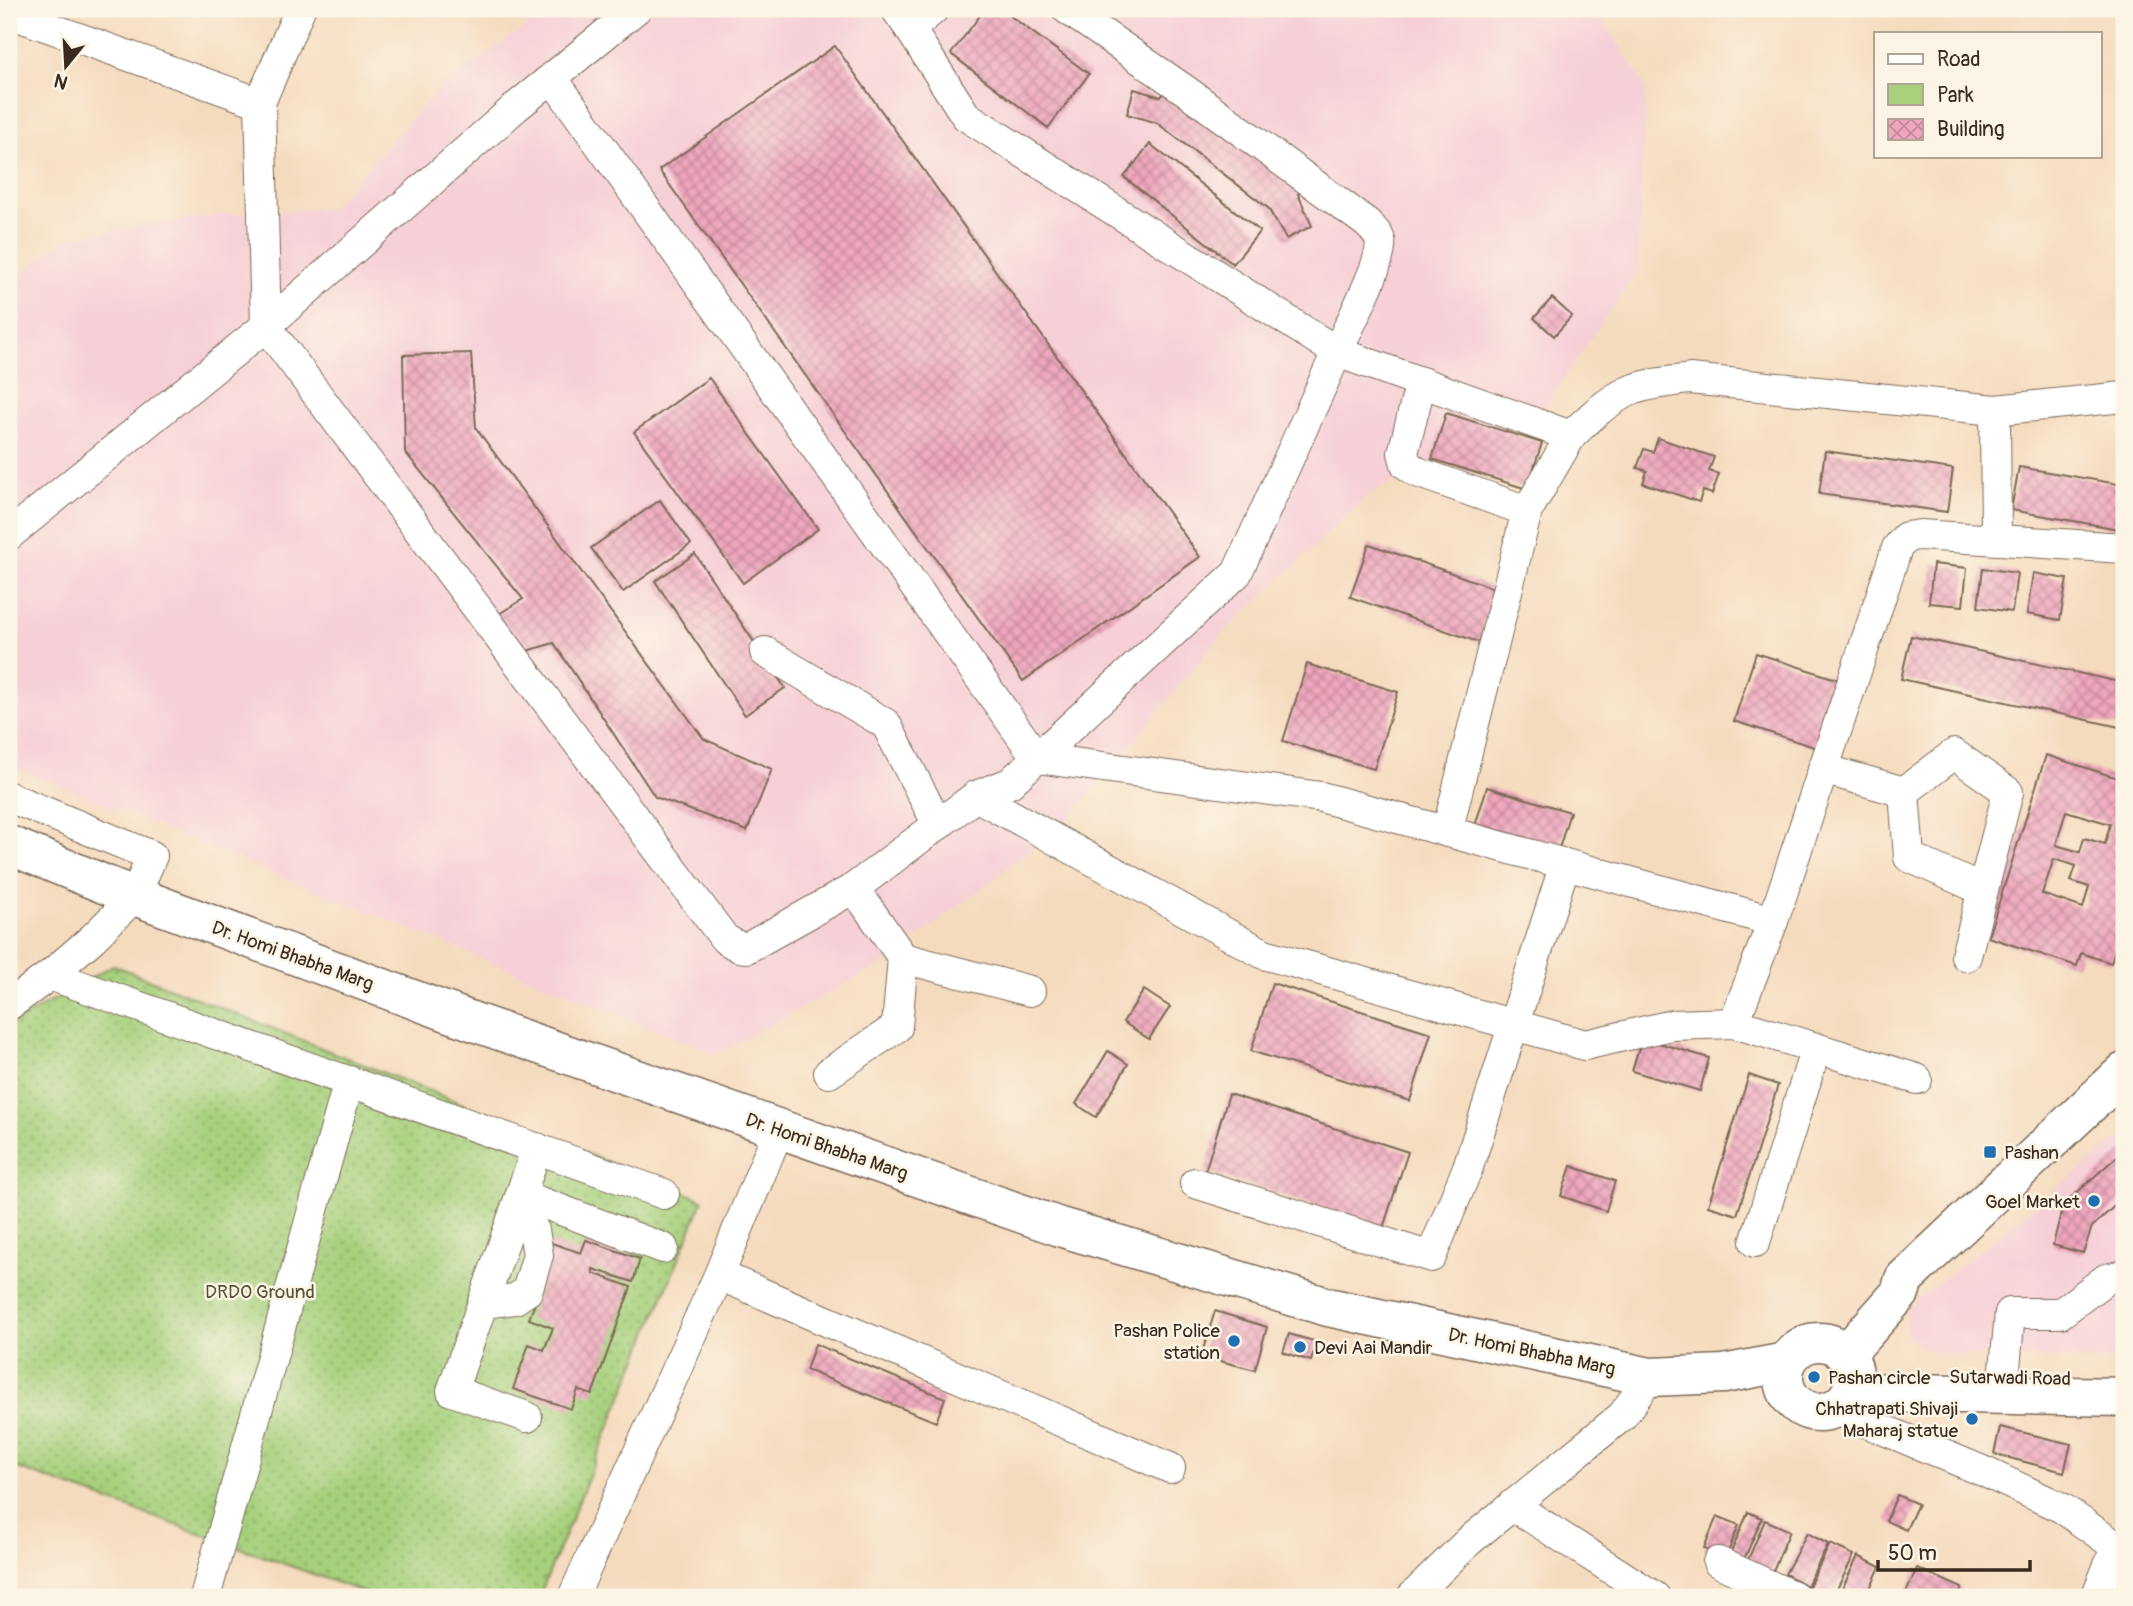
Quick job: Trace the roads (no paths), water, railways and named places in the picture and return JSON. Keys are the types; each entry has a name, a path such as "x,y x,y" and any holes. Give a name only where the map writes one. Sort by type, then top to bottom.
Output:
{"main road":[{"name":"Dr. Homi Bhabha Marg","path":"9,845 135,896 477,1023 1060,1227 1328,1307 1658,1377 1724,1374 1788,1380"},
{"path":"2124,1072 1904,1279 1900,1293 1844,1375 1822,1413 1810,1412 1798,1406 1788,1380 1794,1352 1804,1345 1816,1342 1844,1375 2124,1397"},
{"name":"Sutarwadi Road","path":"1844,1375 2124,1379"}],"street":[{"path":"300,9 260,103 266,326 725,939 739,947 754,945 854,888 976,796 1010,783 1237,573 1379,260 1380,240 1367,223 1196,98 1067,9"},
{"path":"9,535 266,326 516,107 636,9"},
{"path":"934,9 903,19 966,116 1337,352 1571,436"},
{"path":"9,13 260,103"},
{"path":"553,79 1037,758 1321,797 1773,921"},
{"path":"1447,832 1527,511 1571,436 1591,416 1629,391 1657,383 1690,379 1994,410 2124,397"},
{"path":"1421,382 1403,453 1406,464 1418,471 1527,511"},
{"path":"1994,410 1996,540"},
{"path":"1734,1023 1773,921 1897,548 1906,537 1920,535 2124,548"},
{"path":"765,652 886,724 938,825"},
{"path":"1904,792 1954,754 2008,792 1966,956"},
{"path":"1823,769 1904,792"},
{"path":"1904,792 1909,857 1983,890"},
{"path":"976,796 1264,954 1585,1045 1672,1025 1734,1023 1917,1079"},
{"path":"9,797 152,856 135,896 93,938 50,975 9,1004"},
{"path":"1195,1183 1431,1257 1468,1167 1565,864"},
{"path":"829,1073 897,1027 903,958 854,888"},
{"path":"903,958 1030,991"},
{"path":"50,975 664,1195"},
{"path":"1755,1242 1816,1048"},
{"path":"205,1597 349,1081"},
{"path":"573,1597 719,1275 779,1129"},
{"path":"527,1417 452,1391 537,1148"},
{"path":"519,1202 663,1248"},
{"path":"719,1275 1170,1468"},
{"path":"2004,1379 2010,1313 2061,1313 2106,1279 2124,1275"},
{"path":"1844,1375 1985,1472 2062,1508 2121,1548 2096,1597"},
{"path":"1412,1597 1469,1541 1622,1416 1658,1377"},
{"path":"1512,1505 1655,1597"},
{"path":"1718,1562 1795,1597"}],"place":[{"name":"Pashan","path":"1990,1152"},
{"name":"Goel Market","path":"2094,1201"},
{"name":"Pashan Police station","path":"1234,1341"},
{"name":"Devi Aai Mandir","path":"1300,1347"},
{"name":"Pashan circle","path":"1814,1377"},
{"name":"Chhatrapati Shivaji Maharaj statue","path":"1972,1419"}],"park label":[{"name":"DRDO Ground","path":"260,1291"}]}
